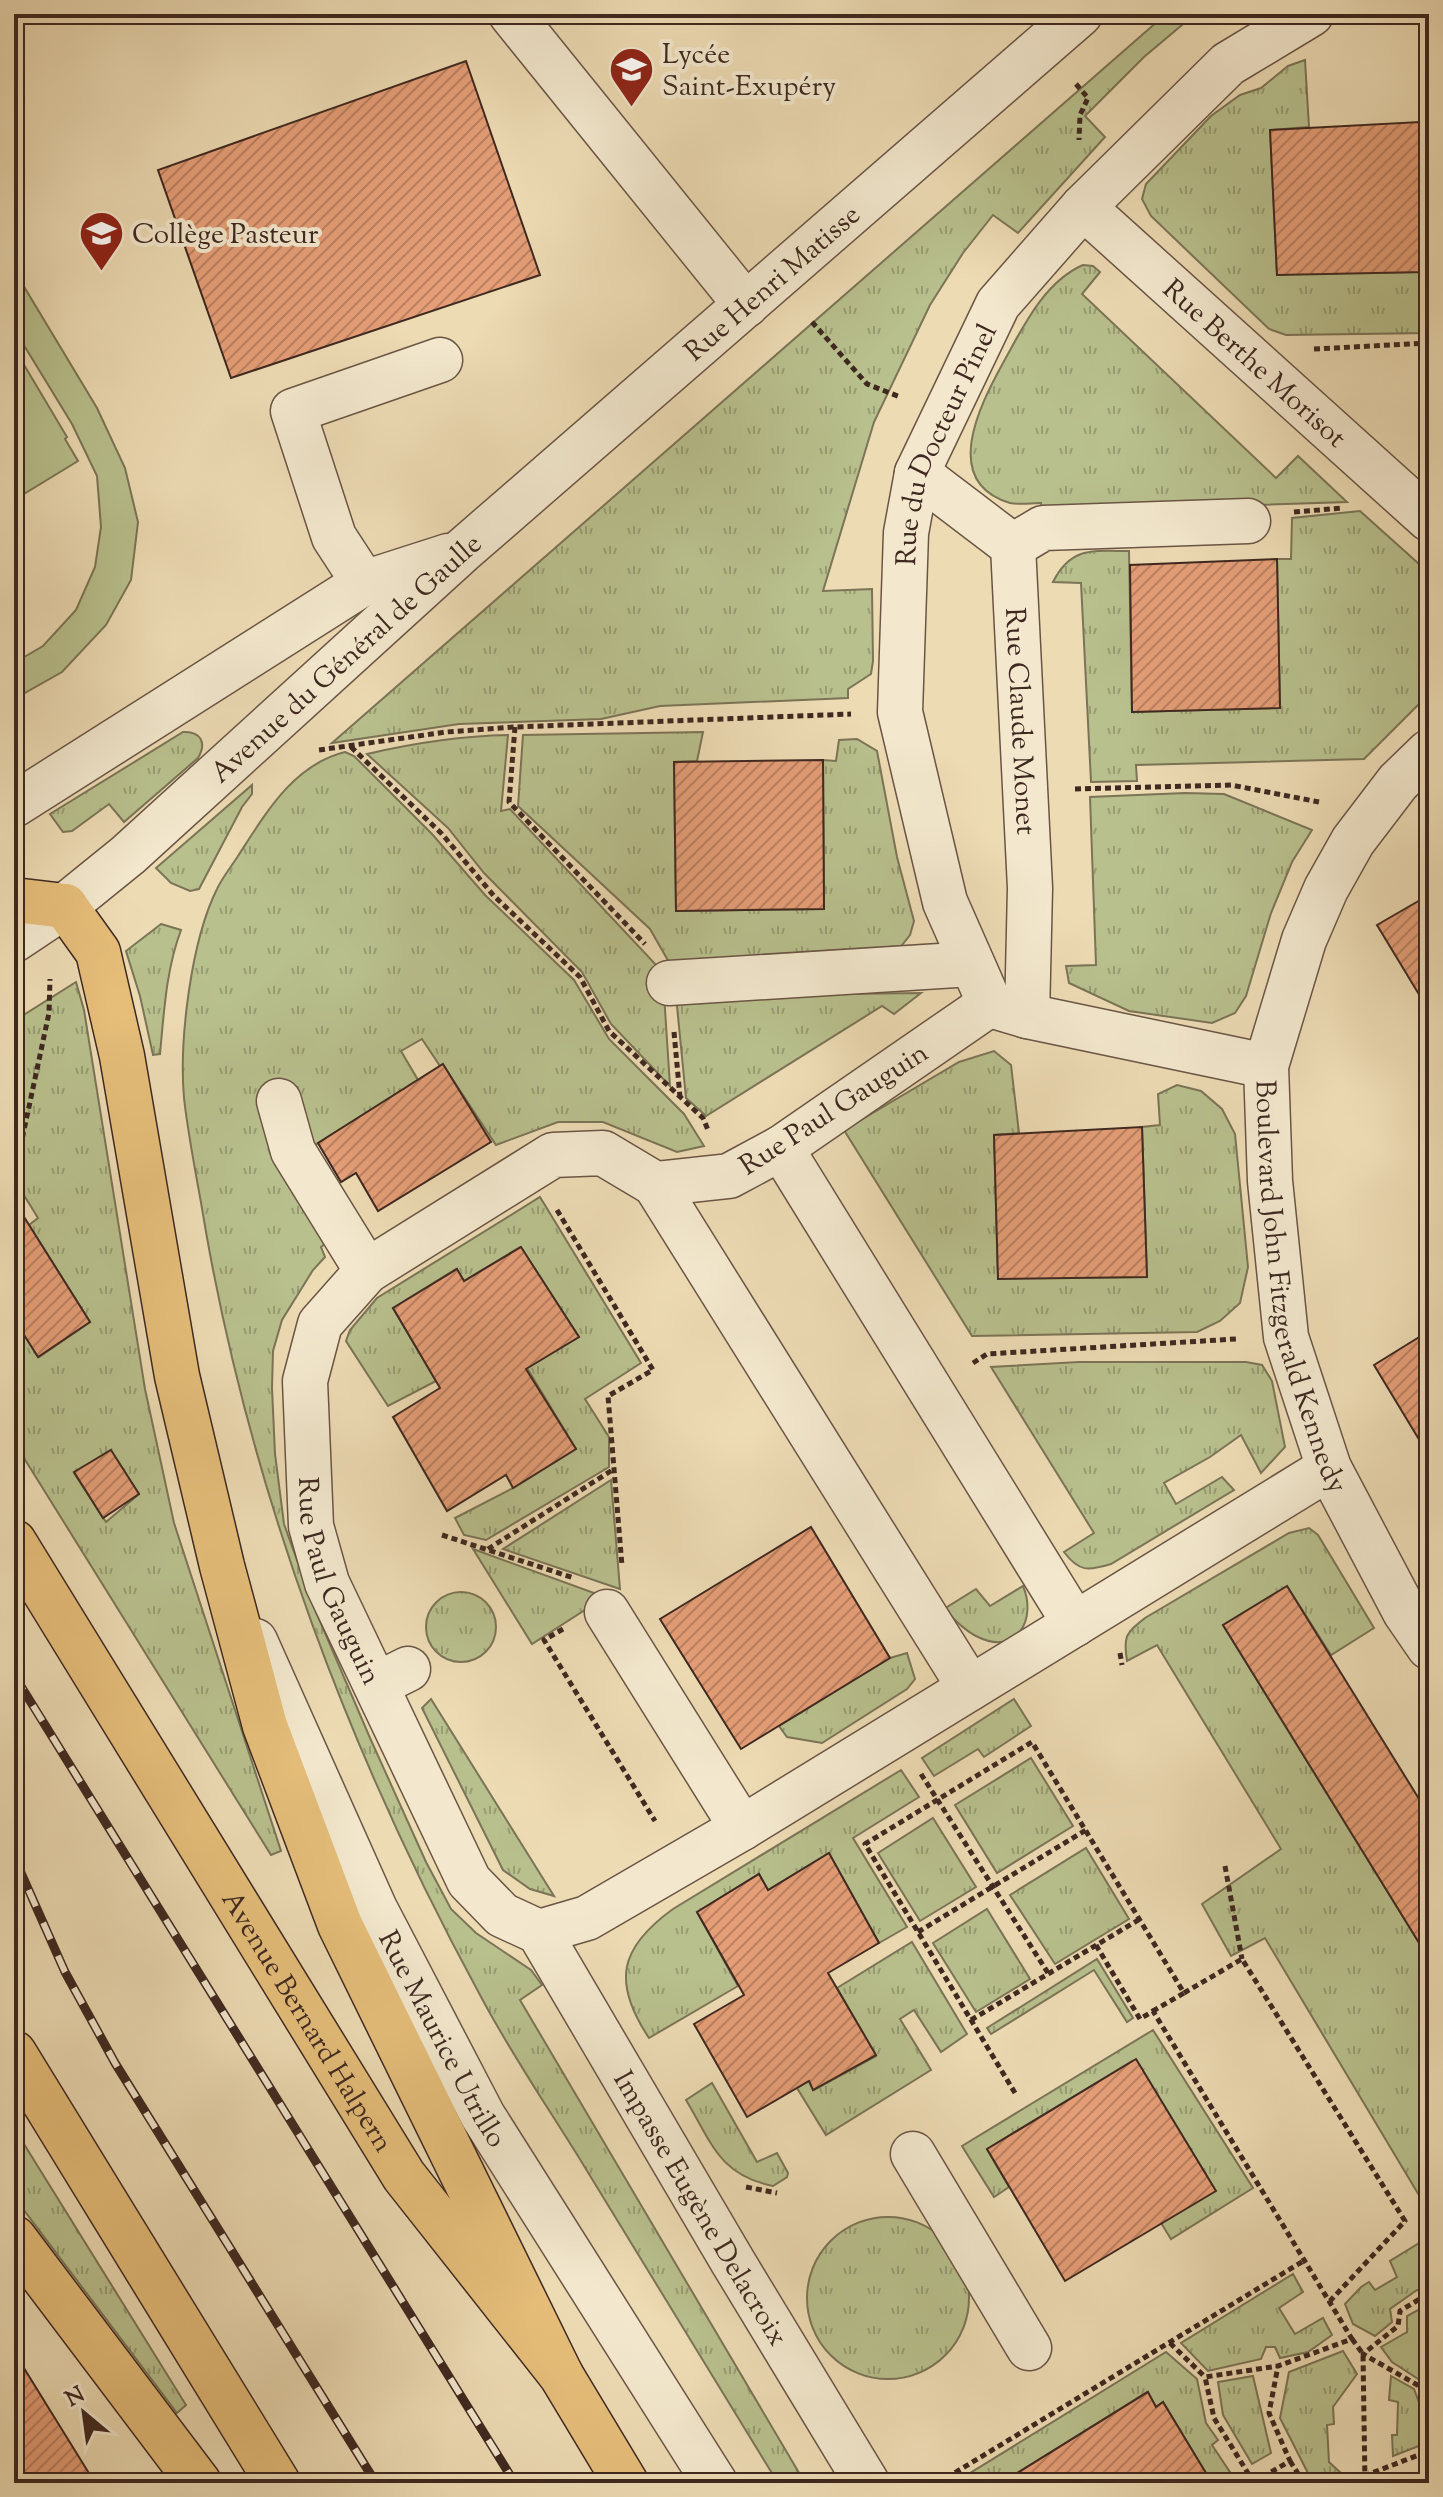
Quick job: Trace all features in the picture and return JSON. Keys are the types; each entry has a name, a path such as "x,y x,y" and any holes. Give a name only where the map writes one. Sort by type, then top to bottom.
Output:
{"main road":[{"path":"14,900 65,906 98,952 122,1056 177,1376 222,1566 265,1726 340,1925 561,2375"},
{"name":"Avenue Bernard Halpern","path":"14,1542 404,2176 561,2375 626,2483"},
{"path":"14,2053 278,2483"},
{"path":"14,2238 199,2483"}],"street":[{"path":"511,14 746,305"},
{"name":"Rue Henri Matisse","path":"462,551 1080,14"},
{"name":"Rue du Docteur Pinel","path":"1008,1010 972,964 945,902 900,712 906,533 917,473 998,304 1083,207 1228,64 1311,14"},
{"name":"Rue Berthe Morisot","path":"1083,207 1429,519"},
{"path":"364,583 334,537 293,411 440,360"},
{"path":"917,473 1013,546 1043,528 1267,517"},
{"name":"Rue Claude Monet","path":"1008,1010 1030,888 1013,546"},
{"name":"Avenue du Général de Gaulle","path":"14,805 364,583 462,551"},
{"name":"Avenue du Général de Gaulle","path":"14,940 65,906 128,855 462,551"},
{"name":"Boulevard John Fitzgerald Kennedy","path":"1429,752 1398,782 1353,841 1326,889 1304,940 1266,1066 1270,1181 1286,1337 1329,1468 1405,1612 1429,1647"},
{"path":"669,983 972,964"},
{"path":"1008,1010 1266,1066"},
{"name":"Rue Paul Gauguin","path":"539,1932 502,1915 469,1881 392,1677 327,1583 311,1526 305,1381 320,1324 367,1271 553,1155 603,1153 655,1184 729,1176 781,1148 1008,1010"},
{"path":"279,1101 293,1151 367,1271"},
{"path":"781,1148 1075,1624"},
{"path":"655,1184 970,1688"},
{"path":"539,1932 587,1918 742,1828 1329,1468"},
{"name":"Rue Maurice Utrillo","path":"222,1566 375,1909 483,2116 715,2483"},
{"path":"597,1599 742,1828"},
{"name":"Impasse Eugène Delacroix","path":"539,1932 867,2483"},
{"path":"913,2154 1029,2348"}],"path":[{"path":"1076,83 1088,98 1080,115 1079,145"},
{"path":"812,322 867,384 946,415"},
{"path":"1313,349 1429,343"},
{"path":"1267,517 1345,507"},
{"path":"314,750 446,732 515,727 900,712"},
{"path":"515,727 509,802 667,967 680,1097"},
{"path":"351,747 442,834 494,896 580,977 609,1031 703,1118 729,1176"},
{"path":"1068,789 1231,785 1322,802"},
{"path":"14,1177 49,1013 50,978"},
{"path":"553,1202 653,1370 608,1396 614,1469 597,1599 544,1640 656,1821"},
{"path":"961,1370 987,1354 1243,1339"},
{"path":"488,1549 614,1469"},
{"path":"442,1535 488,1549 597,1599"},
{"path":"1015,2093 865,1844 1032,1742 1184,1993"},
{"path":"917,1768 1048,1973"},
{"path":"918,1932 1086,1830"},
{"path":"1225,1866 1242,1959 1405,2221 1330,2301"},
{"path":"971,2020 1140,1919"},
{"path":"1096,1945 1140,2019 1242,1959"},
{"path":"1153,2011 1352,2339 1363,2354 1428,2391 1429,2397"},
{"path":"740,2185 777,2193"},
{"path":"938,2483 1305,2260"},
{"path":"1363,2354 1398,2326 1400,2311 1418,2300 1429,2302"},
{"path":"1205,2377 1278,2366 1352,2339"},
{"path":"1170,2343 1205,2377 1214,2418 1254,2483 1290,2461"},
{"path":"1363,2354 1364,2480 1429,2451"},
{"path":"1278,2366 1269,2413 1290,2461 1304,2483"}],"green space":[{"path":"1166,14 1195,14 1144,57 1085,116 1105,137 1018,233 993,215 963,253 930,305 874,422 823,591 872,589 871,674 848,689 848,698 660,706 601,719 459,724 332,743"},
{"path":"1305,60 1309,127 1270,130 1277,274 1423,272 1420,122 1429,112 1429,333 1286,335 1269,329 1151,216 1142,199 1146,184 1211,116 1240,95 1261,88 1288,66"},
{"path":"1083,265 1093,266 1100,272 1082,294 1276,478 1298,456 1347,502 1042,512 1041,503 1010,503 989,493 976,478 971,461 972,441 985,400 1036,307 1057,282"},
{"path":"14,270 97,408 125,468 138,522 131,580 106,625 62,672 14,699 14,663 43,646 76,610 95,567 101,527 97,476 72,424 14,329"},
{"path":"14,348 78,461 14,500"},
{"path":"1360,511 1429,573 1429,694 1364,759 1136,765 1137,781 1091,782 1081,583 1053,582 1060,570 1076,556 1085,553 1129,551 1132,712 1280,708 1277,559 1291,559 1292,518"},
{"path":"183,732 201,739 198,758 124,822 109,804 72,831 63,832 50,814"},
{"path":"703,732 697,761 674,762 676,911 824,909 823,760 836,761 839,740 857,739 877,751 897,857 914,921 910,935 898,950 670,964 650,929 518,806 523,735"},
{"path":"508,735 501,811 510,809 658,967 663,979 670,1086 611,1024 582,972 484,873 448,828 367,754 437,741"},
{"path":"345,752 354,756 432,834 485,895 574,980 609,1039 684,1114 704,1146 677,1152 603,1122 558,1122 496,1145 422,1039 401,1051 418,1080 309,1149 330,1240 321,1247 325,1257 313,1270 282,1320 273,1351 275,1454 284,1524 313,1605 370,1738 426,1862 451,1909 476,1933 531,1970 542,1985 520,2000 805,2483 778,2483 480,1995 389,1813 349,1720 279,1528 250,1430 226,1331 186,1115 183,1048 189,991 200,935 217,889 259,823 296,779 327,758"},
{"path":"252,785 252,794 199,889 190,891 171,883 156,868"},
{"path":"1224,794 1312,830 1292,862 1271,913 1246,996 1235,1013 1212,1023 1129,1011 1069,983 1066,966 1096,965 1090,797"},
{"path":"161,924 181,930 169,976 160,1054 153,1055 126,951"},
{"path":"76,982 84,1010 145,1389 174,1523 281,1851 271,1855 14,1442 14,1319 39,1357 90,1322 29,1225 38,1218 14,1179 14,1021","holes":["110,1450 139,1494 106,1522 74,1473"]},
{"path":"921,993 894,1014 882,1006 706,1116 686,1098 676,996"},
{"path":"994,1051 1011,1065 1019,1133 994,1135 998,1278 1147,1277 1142,1127 1160,1125 1158,1094 1177,1085 1201,1091 1222,1109 1235,1134 1248,1267 1240,1303 1220,1321 1197,1332 972,1336 844,1130 959,1062"},
{"path":"540,1197 641,1363 585,1399 609,1437 609,1467 486,1540 464,1535 455,1518 513,1488 576,1449 527,1368 579,1337 520,1247 464,1281 456,1269 393,1308 436,1381 388,1406 346,1341 350,1330 377,1298"},
{"path":"1079,1362 1246,1362 1262,1365 1272,1381 1285,1447 1261,1473 1241,1435 1164,1483 1176,1504 1222,1477 1234,1490 1111,1564 1090,1569 1079,1566 1064,1552 1094,1533 991,1367"},
{"path":"611,1480 620,1589 503,1549"},
{"path":"1309,1528 1318,1535 1374,1628 1331,1655 1287,1586 1223,1625 1429,1959 1429,2212 1265,1938 1231,1956 1202,1904 1281,1849 1157,1645 1127,1661 1127,1636 1145,1618 1289,1533"},
{"path":"473,1549 605,1597 532,1644"},
{"path":"1023,1586 1027,1598 1025,1622 1013,1638 1003,1642 978,1637 944,1609 976,1589 990,1606"},
{"path":"461,1592 480,1598 490,1608 496,1627 490,1646 480,1656 461,1662 442,1656 432,1646 426,1627 432,1608 442,1598"},
{"path":"907,1653 915,1679 907,1689 822,1743 787,1737 779,1726 890,1658"},
{"path":"431,1699 554,1896 530,1889 503,1870 422,1708"},
{"path":"1014,1699 1031,1726 984,1757 978,1749 934,1776 922,1758"},
{"path":"1031,1758 1073,1826 997,1873 955,1805"},
{"path":"901,1770 919,1797 853,1838 907,1927 879,1943 829,1854 768,1890 759,1874 697,1912 738,1986 649,2038 637,2018 626,1983 632,1952 655,1923"},
{"path":"933,1818 976,1887 920,1921 878,1853"},
{"path":"1086,1848 1129,1919 1055,1964 1010,1895"},
{"path":"987,1909 1030,1979 976,2012 933,1943"},
{"path":"912,1942 967,2034 941,2052 914,2010 900,2019 931,2070 826,2135 797,2088 809,2081 814,2090 876,2056 837,1988"},
{"path":"1097,1959 1133,2018 1127,2022 1094,1970 991,2034 987,2028"},
{"path":"1153,2030 1253,2188 1171,2239 1161,2223 1132,2061 987,2149 1009,2187 994,2197 962,2146"},
{"path":"712,2083 757,2162 777,2153 788,2173 787,2177 773,2186 755,2181 740,2174 719,2155 686,2100"},
{"path":"14,2128 186,2405 177,2413 14,2197"},
{"path":"888,2217 919,2224 945,2241 962,2267 969,2298 962,2329 945,2355 919,2372 888,2379 857,2372 831,2355 814,2329 807,2298 814,2267 831,2241 857,2224"},
{"path":"1429,2237 1429,2292 1417,2290 1390,2309 1392,2322 1375,2336 1353,2324 1345,2304 1369,2282 1375,2290 1397,2277 1390,2261"},
{"path":"1293,2274 1303,2292 1279,2308 1295,2334 1323,2318 1332,2335 1308,2352 1280,2358 1275,2347 1266,2347 1261,2359 1208,2371 1181,2343"},
{"path":"1418,2310 1429,2312 1429,2386 1392,2362 1381,2347 1407,2332 1407,2316"},
{"path":"1343,2351 1357,2374 1333,2407 1334,2424 1327,2425 1329,2462 1343,2475 1356,2479 1357,2483 1313,2483 1280,2418 1289,2372"},
{"path":"1166,2352 1197,2379 1206,2423 1218,2440 1212,2445 1232,2475 1238,2473 1244,2483 1212,2483 1163,2402 1156,2407 1147,2392 1037,2461 1049,2483 954,2483"},
{"path":"1253,2376 1271,2453 1252,2464 1223,2415 1218,2382"},
{"path":"1391,2376 1414,2389 1429,2429 1429,2442 1393,2456 1392,2435 1397,2435 1398,2402 1389,2400"}],"building":[{"path":"466,61 540,275 231,378 158,170"},
{"path":"1420,122 1424,272 1277,275 1270,130"},
{"path":"1277,559 1280,708 1132,712 1130,565"},
{"path":"823,760 824,909 676,911 674,762"},
{"path":"1429,895 1429,1011 1377,925"},
{"path":"443,1064 491,1142 378,1211 356,1173 341,1182 318,1143"},
{"path":"1142,1127 1147,1277 998,1279 994,1135"},
{"path":"14,1201 90,1322 38,1357 14,1319"},
{"path":"521,1247 579,1337 526,1369 576,1449 513,1488 506,1475 447,1511 393,1417 440,1388 393,1308 457,1269 464,1281"},
{"path":"1429,1331 1429,1456 1374,1365"},
{"path":"111,1450 139,1494 103,1518 74,1472"},
{"path":"811,1527 890,1658 741,1749 660,1619"},
{"path":"1287,1586 1429,1815 1429,1959 1223,1625"},
{"path":"829,1853 879,1943 828,1973 876,2055 813,2090 809,2081 747,2117 694,2024 744,1995 697,1912 759,1874 768,1890"},
{"path":"1136,2059 1216,2191 1065,2281 987,2149"},
{"path":"14,2352 95,2483 14,2483"},
{"path":"1148,2392 1156,2407 1163,2402 1212,2483 1001,2483"}],"railway":[{"path":"14,1675 515,2483"},
{"path":"14,1857 65,1972 115,2063 376,2483"}],"place":[{"name":"Lycée Saint-Exupéry","path":"631,108"},
{"name":"Collège Pasteur","path":"101,272"}]}
